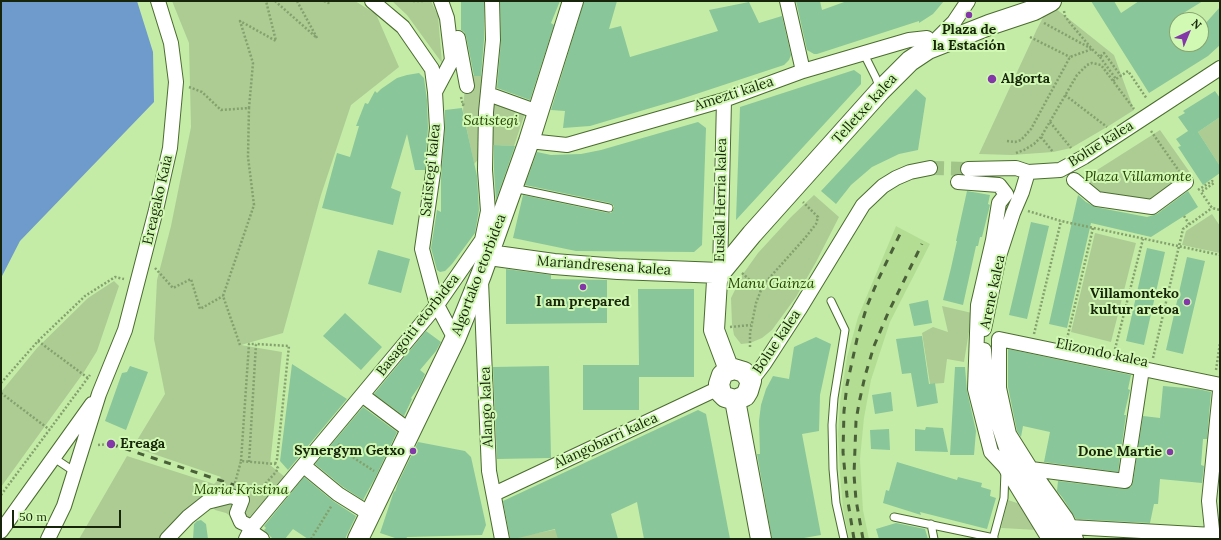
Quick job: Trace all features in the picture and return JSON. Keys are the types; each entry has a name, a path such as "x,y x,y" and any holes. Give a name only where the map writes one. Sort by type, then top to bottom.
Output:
{"street":[{"name":"Ereagako Kaia","path":"48,539 64,506 76,472 99,394 125,330 170,148 176,82 171,43 158,1"},
{"name":"Satistegi kalea","path":"372,1 403,28 432,69 437,128 433,173 422,249 437,305 455,339"},
{"path":"435,92 452,60 447,18 441,1"},
{"path":"447,1 454,18 467,86"},
{"name":"Basagoiti etorbidea","path":"249,532 437,305 482,240 488,211 485,170 488,94 493,40 492,1"},
{"name":"Algortako etorbidea","path":"358,539 455,339 489,255 529,141 573,1"},
{"path":"787,1 803,71"},
{"path":"928,48 954,22 968,1"},
{"name":"Telletxe kalea","path":"720,273 752,234 880,92 910,61 928,48 1034,10 1057,5"},
{"name":"Amezti kalea","path":"529,141 566,144 724,100 803,71 909,40 927,38 928,48"},
{"name":"Bolue kalea","path":"968,170 1016,168 1028,172 1060,170 1084,157 1220,68"},
{"path":"488,94 538,112"},
{"name":"Euskal Herria kalea","path":"724,100 720,273 717,281 714,330 729,370"},
{"name":"Bolue kalea","path":"751,381 764,364 799,310 863,204 883,186 896,178 910,172 930,168"},
{"name":"Arene kalea","path":"1028,172 1022,192 1013,213 1000,256 984,328 984,358 988,393 1006,448 1042,501 1070,535"},
{"path":"1074,180 1097,199 1152,207 1186,182"},
{"path":"958,182 999,185 1006,194 1000,203 978,305 975,389 991,452 1005,467 1049,539"},
{"name":"Mariandresena kalea","path":"489,255 554,264 618,269 720,273"},
{"name":"Alango kalea","path":"481,275 489,471 502,539"},
{"name":"Elizondo kalea","path":"984,328 1113,356 1147,367 1219,384"},
{"path":"1031,469 1125,481 1147,367 999,339 999,388 1009,434 1031,469 1066,518 1070,535 1213,537 1209,501 1219,384"},
{"path":"729,370 739,370 744,372 751,381 745,396 735,400 725,397 719,388 722,375 729,370"},
{"name":"Alangobarri kalea","path":"494,494 719,388"},
{"name":"Ereagako Kaia","path":"1,531 99,394"},
{"path":"362,396 410,431"},
{"path":"735,400 761,539"},
{"path":"304,466 338,494 370,514"},
{"path":"167,539 188,517 207,502 231,496 242,500 236,513 241,522 249,532 262,539"},
{"path":"175,539 188,517"}],"lane":[{"path":"864,54 876,78 880,92"},
{"path":"513,188 609,208"},
{"path":"831,301 845,330 834,398 832,425 832,469 836,503 844,539"},
{"path":"894,517 994,539 1004,498 1006,448"},
{"path":"54,458 76,472"},
{"path":"931,524 934,539"}],"path":[{"path":"240,345 223,296 254,205 248,157 249,108 253,63 240,22 276,41 266,1"},
{"path":"275,1 317,38 297,1"},
{"path":"324,1 328,3 331,1"},
{"path":"413,1 425,1"},
{"path":"1057,5 1100,57 1134,110"},
{"path":"1039,20 1092,49"},
{"path":"1030,37 1070,57"},
{"path":"1007,141 1015,142 1021,140 1027,134 1070,57 1092,49"},
{"path":"1100,57 1104,53 1120,76"},
{"path":"1012,155 1024,150 1041,137 1065,95 1081,70 1087,65 1092,63 1101,65 1114,80"},
{"path":"1114,80 1128,71 1148,101"},
{"path":"176,82 202,92 221,110 249,108"},
{"path":"1065,95 1107,128"},
{"path":"1050,122 1071,148"},
{"path":"1151,131 1186,182 1198,190 1212,181 1214,183 1201,192 1212,208 1220,210"},
{"path":"1041,137 1054,152"},
{"path":"750,347 751,325 756,303 763,285 816,224 818,218 801,200"},
{"path":"1016,208 1061,221 1220,256"},
{"path":"1147,367 1183,229 1212,208"},
{"path":"1184,216 1189,224"},
{"path":"1033,338 1061,221"},
{"path":"1066,346 1093,228"},
{"path":"1113,356 1143,239"},
{"path":"144,257 173,288 191,279 200,309 223,296"},
{"path":"740,272 761,290"},
{"path":"1,383 59,319 85,296 115,277 127,279 125,286"},
{"path":"725,327 751,325"},
{"path":"38,341 88,378"},
{"path":"1219,384 1220,343"},
{"path":"234,485 241,461 249,344 289,346 277,459 275,464 278,468 262,488"},
{"path":"249,462 256,344"},
{"path":"1,496 92,372"},
{"path":"1,393 50,430"},
{"path":"328,436 354,458 387,479"},
{"path":"241,461 275,464"},
{"path":"311,539 338,494"}],"shaded area":[{"path":"896,226 930,244 890,322 871,380 864,418 860,459 863,510 869,539 849,539 843,508 840,475 838,434 840,402 847,357 858,317"}],"green space":[{"name":"Maria Kristina","path":"172,1 355,1 376,14 399,67 351,105 321,195 283,333 241,345 282,352 270,465 285,477 240,528 233,518 226,513 215,510 204,496 182,518 171,539 79,539 127,456 214,484 221,477 133,447 165,394 154,339 157,280 171,226 191,127 189,43"},
{"path":"392,1 431,1 438,16 442,63 407,15"},
{"name":"Plaza Villamonte","path":"1050,4 1114,55 1134,110 1071,148 1053,152 1012,155 979,154 1037,29"},
{"name":"Satistegi","path":"470,75 486,76 494,96 526,110 514,146 492,145 474,164 463,111 465,86"},
{"path":"1220,117 1220,166 1198,132"},
{"name":"Plaza Villamonte","path":"1160,130 1191,174 1141,208 1082,196 1075,184"},
{"name":"Manu Gainza","path":"814,195 839,217 796,297 772,330 762,338 750,343 741,344 734,335 731,298 743,274 758,253 791,217"},
{"path":"1212,214 1220,226 1220,253 1182,245 1186,231"},
{"path":"1095,233 1136,243 1111,342 1071,332"},
{"path":"114,281 119,286 97,351 84,372 1,487 1,392 37,348 88,298"},
{"path":"942,306 972,313 964,362 947,359 944,383 930,384 922,333 933,327 948,332"},
{"path":"1008,500 1023,505 1038,530 1001,528"},
{"path":"558,529 560,539 512,538"}],"water":[{"path":"1,1 137,1 153,52 154,102 20,241 1,278"}],"building":[{"path":"461,1 484,1 484,40 481,76 474,76 466,36 461,30"},
{"path":"500,1 560,1 551,23 554,25 530,100 497,88 501,41"},
{"path":"584,1 617,1 609,29 621,26 630,57 718,31 709,10 749,2 759,23 782,16 791,55 789,60 784,65 681,99 590,126 563,128 565,111 551,110"},
{"path":"796,1 820,1 822,10 847,1 944,1 933,14 919,23 919,21 814,54 807,50"},
{"path":"1091,1 1114,1 1121,13 1139,1 1203,1 1185,12 1169,12 1169,52 1209,52 1209,19 1220,7 1220,45 1208,56 1149,93"},
{"path":"854,70 861,75 861,84 736,220 740,107"},
{"path":"419,73 424,78 427,100 428,128 425,170 415,170 407,134 391,188 401,192 393,225 322,208 337,153 350,157 359,126 356,126 365,103 368,104 375,91 377,93 397,78"},
{"path":"916,89 926,98 918,150 899,154 872,167 851,185 836,204 821,191"},
{"path":"1215,91 1220,98 1220,117 1198,132 1220,166 1220,173 1203,185 1178,147 1181,146 1176,139 1188,131 1178,117 1185,113 1183,111"},
{"path":"462,108 477,176 479,210 475,233 452,264 445,271 440,272 437,270 431,248 437,210 441,212 441,178 445,110"},
{"path":"698,122 706,128 702,245 694,252 576,251 513,238 523,195 608,213 611,213 614,209 614,206 610,203 525,185 537,152 551,155 581,154 601,150"},
{"path":"494,145 515,146 496,200 494,170"},
{"path":"967,191 990,195 988,204 990,205 982,237 980,237 978,246 976,246 963,305 943,300"},
{"path":"1188,191 1198,207 1151,237 1091,223 1067,328 1049,324 1078,195 1095,207 1147,217 1157,214"},
{"path":"1031,222 1049,226 1027,319 1009,315"},
{"path":"1147,248 1165,252 1144,345 1126,341"},
{"path":"378,250 410,259 401,293 368,284"},
{"path":"1187,257 1205,261 1183,354 1166,350"},
{"path":"506,269 551,275 551,279 607,280 607,323 506,324"},
{"path":"638,289 694,289 694,377 639,377 639,410 583,410 583,365 639,365"},
{"path":"928,300 932,323 914,326 909,304"},
{"path":"345,313 382,347 361,370 323,336"},
{"path":"426,331 441,342 436,351 420,370 425,374 420,385 411,398 412,399 404,416 374,394"},
{"path":"922,336 929,384 935,383 938,403 917,407 911,373 902,374 896,339"},
{"path":"816,337 831,344 820,395 819,431 802,434 821,535 798,539 772,539 757,454 760,454 759,421 761,405 766,389 773,376 789,379 794,347"},
{"path":"1008,349 1131,375 1128,389 1130,390 1124,415 1126,415 1118,472 1044,462 1050,432 1023,426 1021,437 1017,431 1008,387"},
{"path":"292,364 347,399 288,470 280,461"},
{"path":"130,366 148,372 126,430 105,421 122,373 127,372"},
{"path":"549,366 551,458 497,459 493,367"},
{"path":"955,367 965,367 967,391 976,431 974,455 950,455"},
{"path":"1163,386 1198,389 1211,392 1207,439 1203,439 1201,465 1204,466 1202,483 1160,479 1158,504 1154,504 1150,523 1076,519 1057,491 1058,481 1124,489 1131,487 1143,416 1160,418"},
{"path":"891,392 893,411 875,414 872,395"},
{"path":"363,407 397,432 363,500 343,487 315,464"},
{"path":"698,410 706,414 730,539 644,539 637,502 611,514 618,539 558,539 555,529 514,539 510,538 503,501"},
{"path":"926,427 943,428 948,452 915,451 915,429 925,430"},
{"path":"889,429 890,450 871,449 870,430"},
{"path":"418,442 465,451 471,457 486,525 482,535 407,537 406,539 398,539 380,533 394,491 395,492"},
{"path":"897,462 957,480 958,477 982,483 981,487 991,490 990,496 996,498 987,529 920,512 921,515 883,503 886,490 889,491"},
{"path":"304,477 333,501 356,516 345,539 308,539 293,529 285,539 273,539 264,530 266,528 264,526"},
{"path":"201,520 206,524 208,539 193,539 194,524"},
{"path":"896,523 925,529 928,539 879,539 876,529"}],"tunnel":[{"path":"930,168 968,169"}],"railway":[{"path":"854,539 847,496 843,452 844,411 847,385 857,339 867,306 900,234"},
{"path":"863,539 856,500 854,475 856,421 859,403 874,346 888,313 922,244"},
{"path":"111,444 234,485"}],"place":[{"name":"Plaza de la Estación","path":"969,15"},
{"name":"Algorta","path":"992,79"},
{"name":"I am prepared","path":"583,287"},
{"name":"Villamonteko kultur aretoa","path":"1187,302"},
{"name":"Ereaga","path":"111,444"},
{"name":"Synergym Getxo","path":"413,451"},
{"name":"Done Martie","path":"1170,452"}]}
